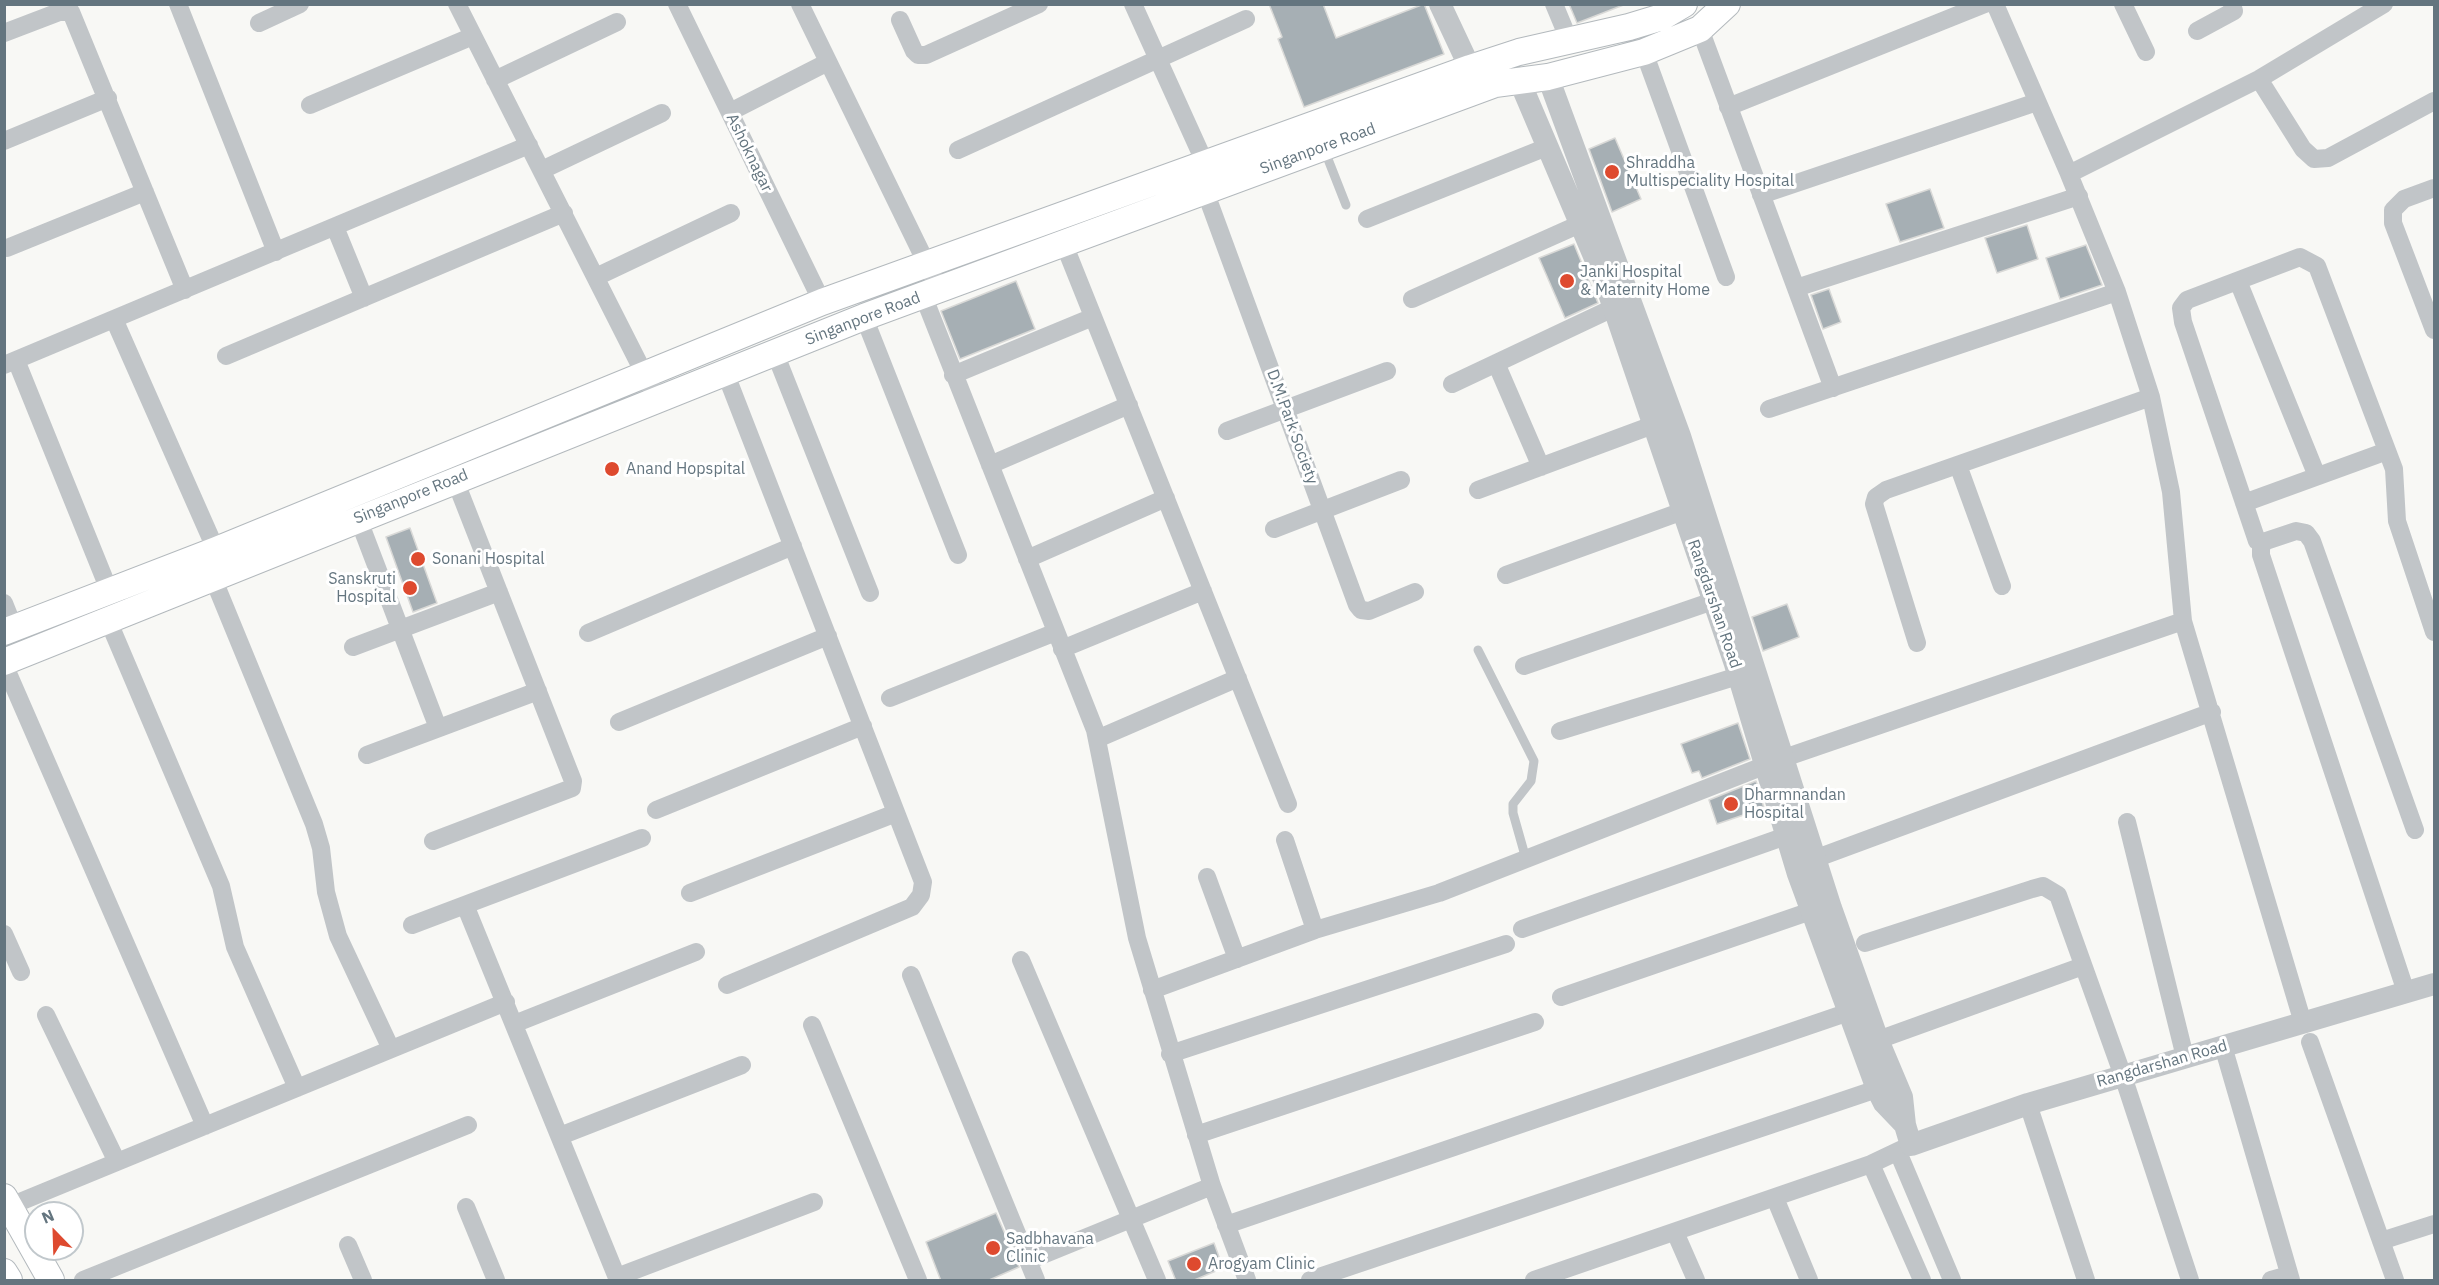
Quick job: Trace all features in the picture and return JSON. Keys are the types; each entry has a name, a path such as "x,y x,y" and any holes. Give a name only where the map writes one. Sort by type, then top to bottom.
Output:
{"main road":[{"name":"Singanpore Road","path":"9,630 216,550 822,302 927,263 1202,173 1470,68 1684,4"},
{"name":"Singanpore Road","path":"4,663 358,518 864,317 1064,244 1202,173 1323,147 1495,84 1548,77 1644,52 1700,29 1727,4"},
{"path":"7,1201 51,1281"},
{"path":"4,1272 9,1281"}],"street":[{"path":"178,4 276,252"},
{"path":"259,23 300,4"},
{"path":"457,4 657,399"},
{"name":"Ashoknagar","path":"677,4 822,302"},
{"path":"800,4 927,263 931,292 953,375 1097,739 1137,938 1170,1054 1212,1186 1247,1281"},
{"path":"900,20 914,51 918,55 926,55 1039,4"},
{"name":"D.M.Park Society","path":"1133,4 1158,59 1202,173 1322,511 1361,610 1369,611 1415,592"},
{"path":"1440,4 1470,68"},
{"path":"1554,4 1569,40"},
{"path":"1728,107 1985,4"},
{"path":"1995,4 2079,196 2117,292 2151,397 2171,492 2182,621 2212,712 2307,1032 2395,1281"},
{"path":"2123,4 2146,52"},
{"path":"2197,31 2234,11 2232,4"},
{"path":"2069,174 2259,79 2384,4"},
{"path":"4,33 59,12 71,12 185,290"},
{"path":"958,150 1246,19"},
{"path":"495,80 617,22"},
{"path":"1700,29 1833,388"},
{"path":"310,105 473,36"},
{"path":"1644,52 1726,277"},
{"path":"730,112 828,62"},
{"name":"Rangdarshan Road","path":"1548,77 1680,436 1774,761 1786,836 1811,911 1877,1089 1904,1141"},
{"path":"2259,79 2303,149 2314,159 2328,158 2434,100"},
{"name":"Rangdarshan Road","path":"1520,82 1613,308 1738,676 1816,858 1831,908 1878,1041 1902,1097 1904,1141"},
{"path":"4,141 108,98"},
{"path":"1761,195 2037,102"},
{"path":"542,170 662,113"},
{"path":"109,590 10,363 529,145"},
{"path":"1367,219 1547,147"},
{"path":"2434,188 2404,199 2393,210 2393,223 2434,330"},
{"path":"7,248 146,192"},
{"path":"1796,288 2079,196"},
{"path":"226,356 564,213"},
{"path":"596,277 730,213"},
{"path":"1412,299 1580,224"},
{"path":"335,227 364,298"},
{"path":"1064,244 1288,804"},
{"path":"2258,541 2183,322 2181,308 2187,300 2300,257 2317,266 2394,469 2397,521 2434,632"},
{"path":"2238,280 2318,476"},
{"path":"1768,409 2117,292"},
{"path":"1452,384 1613,308"},
{"path":"864,317 958,555"},
{"path":"953,375 1093,317"},
{"path":"114,319 216,550"},
{"path":"775,353 870,593"},
{"path":"1496,363 1540,467"},
{"path":"1227,431 1387,371"},
{"path":"725,372 923,882 921,895 912,907 727,985"},
{"path":"1917,643 1874,504 1876,497 1886,490 2151,397"},
{"path":"990,465 1129,405"},
{"path":"1478,490 1653,425"},
{"path":"2244,503 2387,451"},
{"path":"1958,465 2002,586"},
{"path":"433,841 572,788 573,781 455,480"},
{"path":"1274,529 1401,480"},
{"path":"1027,559 1166,498"},
{"path":"1506,575 1683,512"},
{"path":"358,518 438,728"},
{"path":"2406,992 2261,555 2261,546 2266,541 2296,531 2306,533 2312,541 2415,830"},
{"path":"588,633 793,546"},
{"path":"213,578 314,824 321,848 326,892 338,936 391,1049"},
{"path":"890,698 1203,591"},
{"path":"353,647 499,592"},
{"path":"1524,666 1713,601"},
{"path":"4,603 9,630"},
{"path":"108,620 221,886 235,947 297,1088"},
{"path":"1152,990 1316,930 1439,893 1774,761 2182,621"},
{"path":"619,722 828,636"},
{"path":"4,663 205,1126"},
{"path":"1560,731 1738,676"},
{"path":"1097,739 1238,678"},
{"path":"367,755 538,690"},
{"path":"1816,858 2212,712"},
{"path":"656,810 863,726"},
{"path":"690,894 896,813"},
{"path":"2127,822 2186,1057"},
{"path":"1522,929 1786,836"},
{"path":"412,925 642,838"},
{"path":"1285,840 1316,930"},
{"path":"1207,877 1237,959"},
{"path":"1865,943 2043,886 2058,895 2123,1076 2190,1281"},
{"path":"465,905 618,1279 814,1202"},
{"path":"1561,996 1811,911"},
{"path":"4,934 21,972"},
{"path":"1170,1054 1506,944"},
{"path":"514,1024 696,952"},
{"path":"1021,960 1158,1281"},
{"path":"1878,1041 2083,966"},
{"path":"911,975 1032,1275 1131,1218 1212,1186"},
{"name":"Rangdarshan Road","path":"1904,1141 2223,1046 2307,1032 2406,992 2434,984"},
{"path":"7,1201 117,1162 506,1002"},
{"path":"1226,1225 1849,1012"},
{"path":"46,1015 117,1162"},
{"path":"1196,1135 1535,1022"},
{"path":"812,1024 918,1281"},
{"path":"2223,1046 2290,1278 2271,1281"},
{"path":"560,1136 742,1065"},
{"path":"1310,1281 1877,1089"},
{"path":"2028,1104 2086,1281"},
{"path":"83,1281 468,1125"},
{"path":"1534,1281 1871,1164 1904,1141 1952,1281"},
{"path":"1871,1164 1922,1281"},
{"path":"1775,1198 1809,1281"},
{"path":"466,1207 496,1281"},
{"path":"2381,1241 2434,1224"},
{"path":"1675,1232 1696,1281"},
{"path":"348,1245 363,1281"}],"lane":[{"path":"1323,147 1346,204"},
{"path":"1478,650 1534,761 1531,781 1513,804 1513,813 1526,859"}],"building":[{"path":"1269,4 1323,4 1336,38 1424,4 1444,54 1304,107 1278,39 1282,37"},
{"path":"1569,4 1626,4 1577,23"},
{"path":"1615,138 1641,199 1612,212 1589,149"},
{"path":"1930,189 1944,228 1900,242 1886,204"},
{"path":"2027,225 2038,259 1997,273 1985,238"},
{"path":"1574,244 1598,303 1565,318 1539,258"},
{"path":"2086,245 2102,285 2060,299 2046,258"},
{"path":"1016,281 1035,329 960,359 941,311"},
{"path":"1829,289 1841,322 1823,329 1811,295"},
{"path":"410,528 437,603 413,612 386,537"},
{"path":"1787,604 1799,637 1763,651 1752,617"},
{"path":"1738,723 1750,759 1702,778 1699,771 1692,773 1681,744"},
{"path":"1756,781 1764,808 1717,824 1709,800"},
{"path":"996,1213 1019,1267 987,1281 941,1281 926,1242"},
{"path":"1214,1243 1223,1268 1192,1281 1176,1281 1168,1261"}],"place":[{"name":"Shraddha Multispeciality Hospital","path":"1612,172"},
{"name":"Janki Hospital & Maternity Home","path":"1567,281"},
{"name":"Anand Hopspital","path":"612,469"},
{"name":"Sonani Hospital","path":"418,559"},
{"name":"Sanskruti Hospital","path":"410,588"},
{"name":"Dharmnandan Hospital","path":"1731,804"},
{"name":"Sadbhavana Clinic","path":"993,1248"},
{"name":"Arogyam Clinic","path":"1194,1264"}]}
